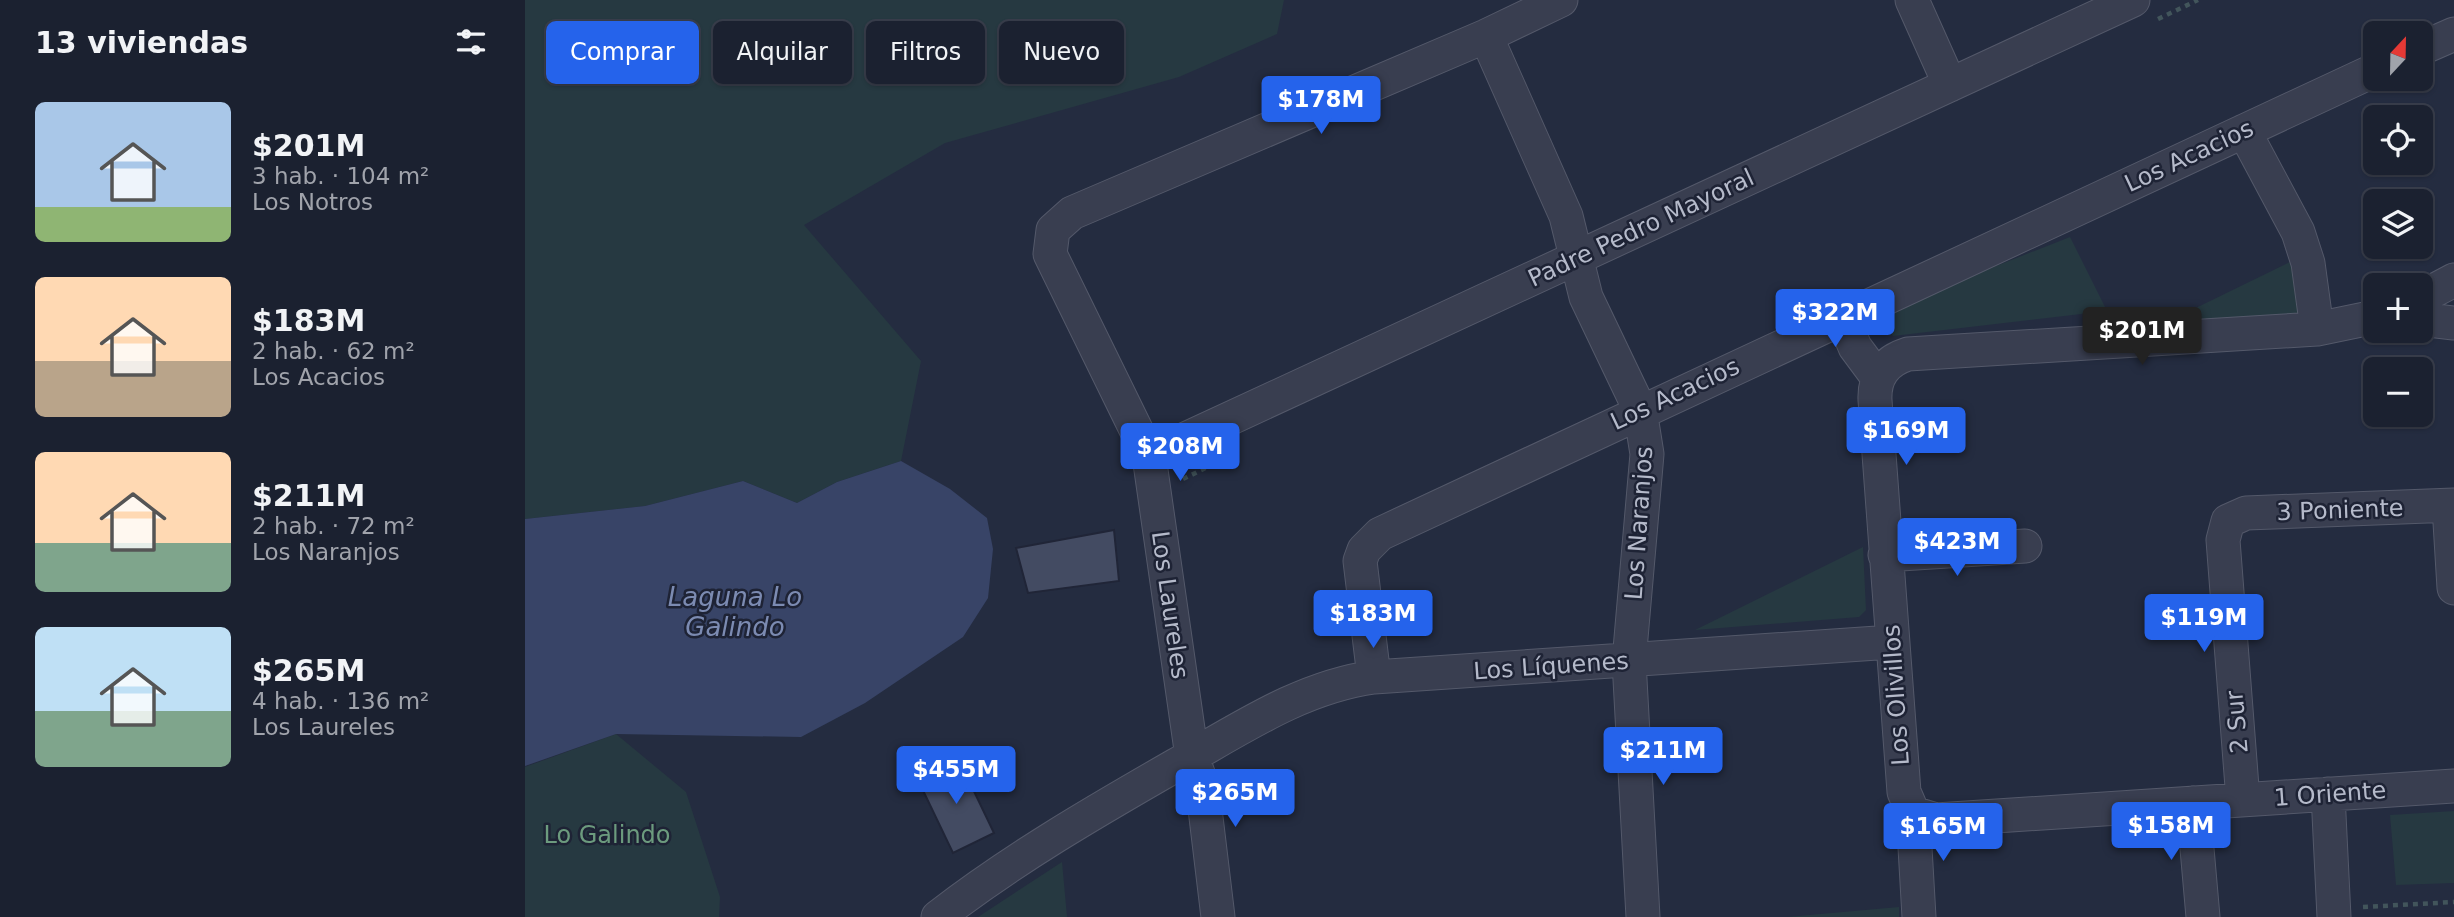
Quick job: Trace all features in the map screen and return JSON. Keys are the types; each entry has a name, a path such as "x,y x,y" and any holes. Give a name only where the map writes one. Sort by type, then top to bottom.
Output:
{"street":[{"path":"1486,36 1561,0"},
{"path":"1912,0 1950,85"},
{"name":"Padre Pedro Mayoral","path":"1149,456 2133,0"},
{"path":"2433,43 2454,34"},
{"name":"Los Laureles","path":"1218,917 1202,784 1192,757 1149,456 1050,254 1053,230 1072,213 1486,36"},
{"name":"Los Naranjos","path":"1486,36 1566,216 1586,297 1640,410 1647,454 1629,661 1643,917"},
{"name":"Los Acacios","path":"1374,677 1360,573 1360,561 1371,541 1640,410 2363,76"},
{"path":"2244,131 2298,232 2308,263 2317,330"},
{"path":"2433,291 2454,280"},
{"path":"1842,316 1855,347 1878,378 1890,362 1908,354 2317,330 2363,320"},
{"path":"2433,321 2454,323"},
{"name":"Los Olivillos","path":"1878,378 1875,400 1885,555 1904,792 1913,813 1919,917"},
{"path":"2451,505 2454,588"},
{"name":"3 Poniente","path":"2228,521 2246,513 2451,505"},
{"name":"2 Sur","path":"2228,521 2223,540 2243,800"},
{"path":"1885,555 2025,546"},
{"name":"Los Líquenes","path":"938,917 1031,850 1302,696 1333,684 1374,677 1892,642"},
{"name":"1 Oriente","path":"1913,813 1936,820 2454,786"},
{"path":"2328,794 2334,913"},
{"path":"2193,803 2203,917"}],"path":[{"path":"2334,913 2454,902"}],"green space":[{"path":"525,0 1284,0 1277,34 1179,77 945,143 804,225 921,361 901,461 837,482 797,503 743,481 645,506 525,519"},
{"path":"2070,237 2107,311 1893,336 1876,313"},
{"path":"2290,262 2307,326 2163,324"},
{"path":"1863,547 1866,610 1859,617 1695,630"},
{"name":"Lo Galindo","path":"616,734 686,792 720,897 719,917 525,917 525,767"},
{"path":"2454,811 2454,883 2396,885 2390,815"},
{"path":"1062,862 1067,917 978,917"},
{"path":"1899,907 1899,917 1787,917"}],"water":[{"name":"Laguna Lo Galindo","path":"901,461 950,489 987,518 993,549 988,598 963,637 865,703 801,737 616,734 525,766 525,519 645,506 743,481 797,503 837,482"}],"building":[{"path":"1114,530 1119,581 1028,593 1016,548"},
{"path":"959,760 994,833 953,853 918,780"}]}
